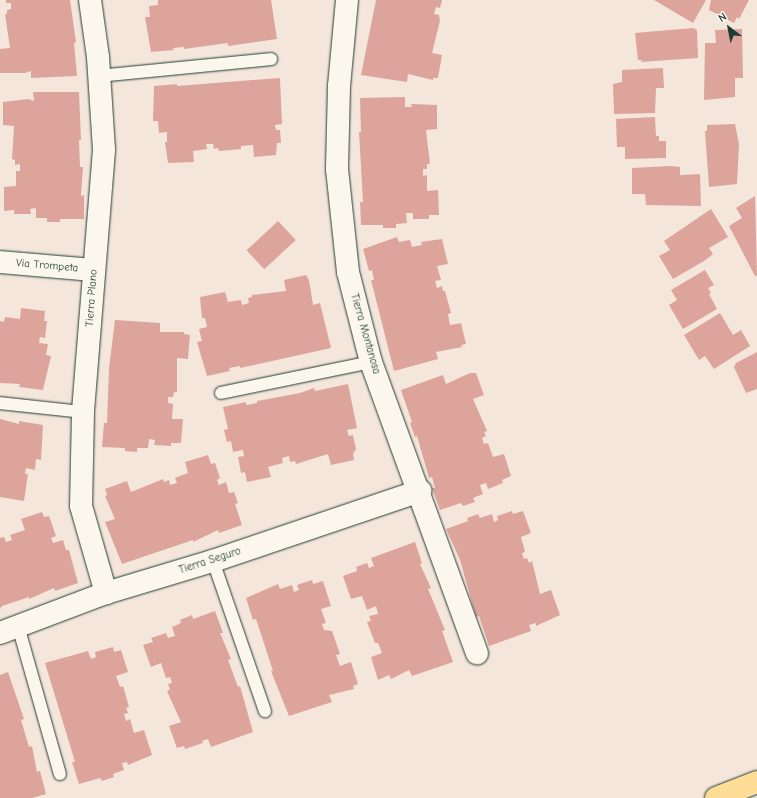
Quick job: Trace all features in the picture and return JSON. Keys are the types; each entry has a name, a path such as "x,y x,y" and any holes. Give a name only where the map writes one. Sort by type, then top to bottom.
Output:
{"highway":[{"path":"716,798 757,782"}],"street":[{"name":"Tierra Plano","path":"90,0 99,76 104,150 83,412 81,506 106,593"},
{"name":"Tierra Montanosa","path":"347,0 339,86 337,170 348,272 371,362 420,491 477,653"},
{"name":"Via Trompeta","path":"0,262 94,270"},
{"name":"Tierra Seguro","path":"9,629 106,593 213,561 420,491"}],"lane":[{"path":"99,76 271,59"},
{"path":"221,393 371,362"},
{"path":"0,403 83,412"},
{"path":"213,561 265,711"},
{"path":"9,629 60,774"}],"building":[{"path":"6,0 70,0 76,42 74,43 77,76 31,78 31,71 25,73 0,73 0,49 10,48 5,14 7,14 7,10 11,9 11,3 6,3"},
{"path":"158,0 271,0 277,39 228,46 228,43 184,49 184,47 173,48 174,50 151,52 145,17 150,17 149,6 158,5"},
{"path":"376,0 442,0 440,8 436,7 434,14 439,15 440,21 432,53 442,55 438,78 433,78 433,80 408,74 407,82 361,75"},
{"path":"654,0 706,0 693,23"},
{"path":"711,0 749,0 739,19 737,17 734,23 709,10"},
{"path":"693,28 697,30 698,58 641,62 642,60 638,60 635,33"},
{"path":"742,29 743,78 735,78 735,97 704,100 705,43 716,43 715,30"},
{"path":"663,68 664,88 656,88 655,113 614,114 613,84 622,82 622,70"},
{"path":"280,78 282,124 275,125 276,130 280,130 281,143 277,143 276,155 254,157 253,145 241,146 241,149 219,151 218,148 214,149 213,144 206,144 207,149 193,151 194,162 168,163 165,142 167,142 167,132 159,133 158,121 153,121 154,86 177,84 177,86"},
{"path":"33,92 79,92 81,140 79,140 80,167 83,167 81,196 84,195 84,219 60,219 60,222 47,222 47,218 36,218 36,208 30,209 31,214 14,214 14,210 4,211 4,187 16,186 16,171 20,171 20,164 15,165 15,160 12,159 14,126 3,125 3,102 28,99 34,101"},
{"path":"405,97 405,107 412,107 411,104 437,105 437,129 426,130 430,164 427,164 427,169 423,169 423,176 427,175 427,191 438,190 439,215 429,215 429,219 413,219 413,213 406,213 407,223 396,224 396,228 383,228 383,225 361,225 360,202 363,202 359,132 361,132 360,98"},
{"path":"655,117 656,136 659,136 659,141 666,141 666,158 625,159 625,147 617,147 616,119"},
{"path":"735,124 739,144 737,184 709,187 705,131 707,131 707,125"},
{"path":"670,166 680,167 680,175 700,174 701,206 646,205 645,194 632,194 632,168"},
{"path":"755,196 757,275 755,276 729,226 742,218 736,208"},
{"path":"711,209 728,237 709,248 713,254 704,261 673,279 659,256 670,250 664,241"},
{"path":"278,221 296,240 264,269 247,250"},
{"path":"397,237 399,242 410,240 412,247 422,245 421,242 442,239 448,264 437,266 441,280 435,281 437,288 442,286 443,291 445,291 451,313 448,314 450,325 461,323 466,344 461,345 462,347 436,352 438,359 394,371 371,280 374,280 372,270 369,271 363,249"},
{"path":"705,270 714,285 708,288 711,293 709,294 717,309 683,329 669,305 677,300 671,290"},
{"path":"306,275 309,280 313,305 320,303 331,348 240,368 240,366 229,368 230,371 207,376 197,342 202,341 199,329 207,327 205,318 202,318 200,297 225,292 228,302 241,300 242,305 249,303 248,298 252,297 252,295 286,291 284,280"},
{"path":"21,308 45,311 44,321 47,321 45,338 40,337 39,343 48,344 46,355 51,356 43,390 19,387 20,384 0,383 0,321 4,322 5,317 20,319"},
{"path":"720,313 733,335 741,330 750,346 714,369 705,356 699,360 684,335"},
{"path":"115,320 160,323 160,332 184,332 184,334 190,335 188,359 177,358 177,392 174,392 173,397 168,397 168,403 173,404 172,419 183,419 181,443 171,443 171,446 154,445 155,440 149,439 148,448 137,448 137,452 125,451 125,448 102,447 104,423 107,423 109,368"},
{"path":"757,352 757,389 746,393 734,367 736,363"},
{"path":"470,373 476,373 484,395 473,399 487,431 484,432 486,436 482,438 484,444 488,443 493,457 504,454 511,476 502,480 503,483 488,489 486,483 480,485 483,494 473,498 475,502 463,506 461,503 440,510 432,488 435,488 432,477 429,478 417,436 415,437 410,423 412,422 401,390 443,375 446,384"},
{"path":"348,384 357,428 347,430 349,436 353,435 356,449 353,454 354,460 331,465 328,454 296,464 295,461 290,462 289,456 282,458 283,463 268,467 271,477 247,482 245,472 241,473 238,457 244,456 243,450 233,452 231,441 227,442 224,430 228,429 223,407 246,402 246,405 257,403 257,401 300,393 314,388 315,391"},
{"path":"0,419 19,424 19,421 43,425 41,460 36,459 35,470 26,468 25,474 28,474 24,501 0,497"},
{"path":"208,455 211,464 215,463 220,478 217,480 219,485 226,482 229,493 234,492 238,503 235,504 242,525 219,533 218,530 193,542 193,540 122,564 105,522 115,519 105,496 107,495 105,489 127,481 131,492 163,479 164,482 169,480 170,485 177,483 175,478 188,473 185,462"},
{"path":"512,511 513,514 523,511 531,533 521,537 525,552 522,553 524,559 527,558 529,563 532,561 540,594 551,590 560,615 536,626 536,623 529,625 531,631 489,646 479,616 476,617 460,560 446,529 468,521 467,518 478,514 480,518 492,514 494,522 498,520 497,516"},
{"path":"42,512 44,517 49,516 56,536 51,538 53,543 63,540 66,550 69,550 78,583 55,591 54,588 29,599 29,597 2,606 0,609 0,538 4,537 6,542 12,540 10,535 25,530 21,519"},
{"path":"415,542 422,563 420,564 431,588 428,589 445,630 442,631 453,662 412,676 409,670 391,679 389,675 378,680 371,657 382,653 378,643 375,643 367,622 371,621 369,616 378,614 376,606 367,610 362,596 351,599 343,576 357,571 356,567 367,563 369,568 374,566 371,558"},
{"path":"312,580 313,584 323,581 331,606 321,609 326,623 322,624 324,630 332,631 340,654 336,655 340,666 351,662 358,684 353,686 354,689 329,695 332,702 289,716 271,671 273,671 256,619 253,620 246,598 278,584 280,589 292,585 294,592 299,590 297,585"},
{"path":"215,611 223,633 220,633 231,659 228,660 238,687 240,686 253,732 211,747 208,739 202,741 203,743 185,749 184,746 177,748 169,726 181,722 167,691 170,689 168,684 172,683 170,677 166,678 161,663 151,667 143,645 153,642 151,638 166,633 168,638 175,636 172,627 181,623 180,620 192,615 193,619"},
{"path":"113,647 114,652 121,650 128,672 116,676 120,687 123,686 129,707 126,708 128,713 124,714 126,721 130,719 134,733 144,730 152,755 128,765 127,762 122,763 124,770 113,774 114,777 102,781 100,778 79,784 72,762 75,762 45,663 88,651 91,659 96,657 95,652"},
{"path":"8,672 24,719 21,720 29,747 32,746 37,772 40,771 46,794 32,798 0,798 0,675"}]}
